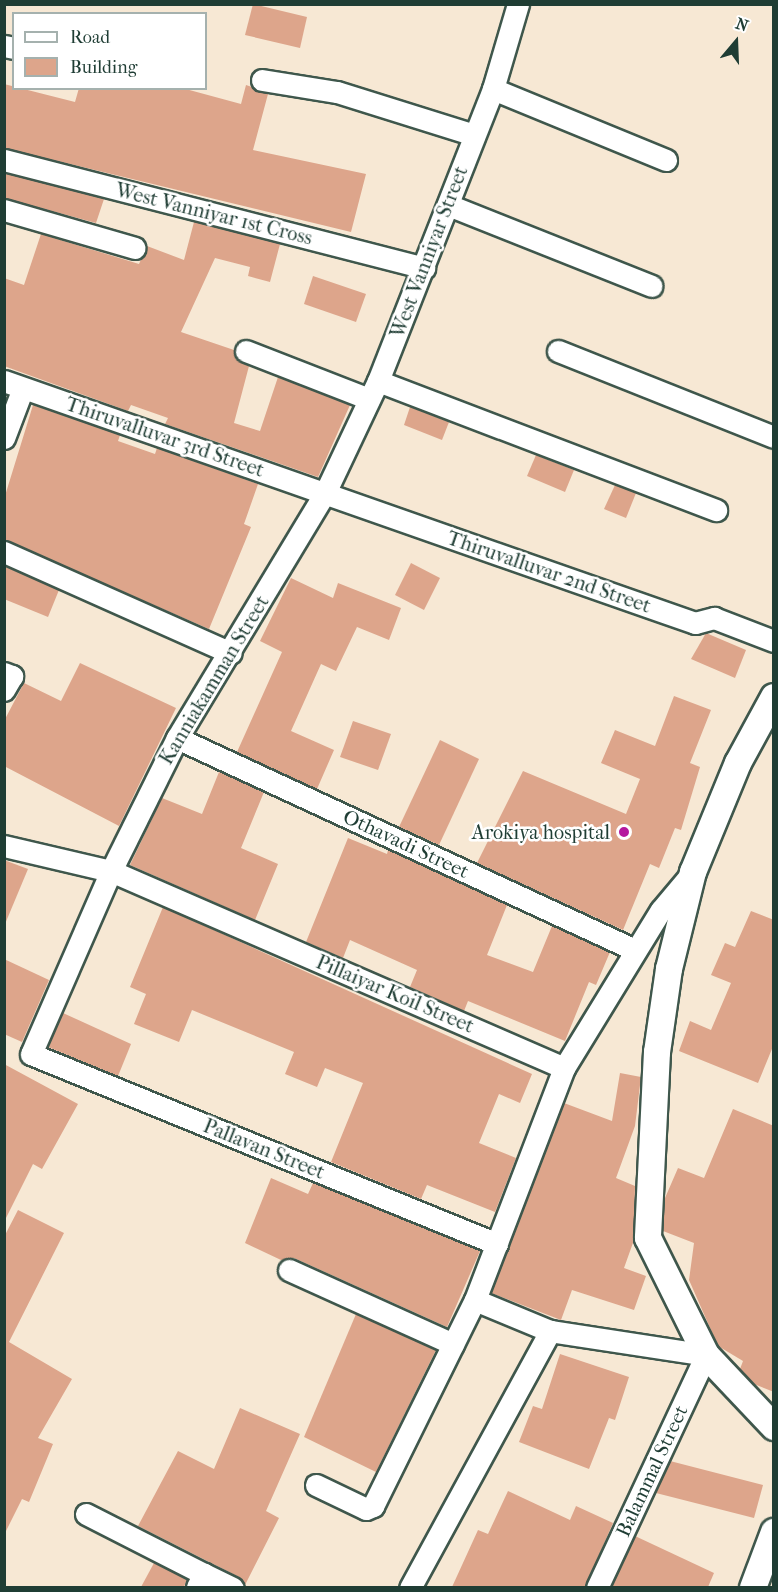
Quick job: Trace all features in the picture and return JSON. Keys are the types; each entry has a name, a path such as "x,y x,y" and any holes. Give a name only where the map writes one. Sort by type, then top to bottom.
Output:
{"street":[{"name":"West Vanniyar Street","path":"325,494 374,390 424,268 493,89 518,4"},
{"path":"262,80 347,94 474,135"},
{"path":"493,89 666,160"},
{"name":"West Vanniyar 1st Cross","path":"4,160 424,268"},
{"path":"448,205 652,286"},
{"path":"4,210 135,248"},
{"path":"246,351 374,390 716,510"},
{"path":"558,351 774,437"},
{"path":"4,438 14,385"},
{"name":"Thiruvalluvar 3rd Street","path":"14,385 325,494"},
{"name":"Thiruvalluvar 2nd Street","path":"325,494 695,623 714,618 774,641"},
{"name":"Kanniakamman Street","path":"31,1054 111,871 177,738 231,653 325,494"},
{"path":"4,552 231,653"},
{"path":"4,673 12,676 4,690"},
{"path":"774,697 738,764 693,872 669,969 657,1052 648,1238 706,1355 774,1427"},
{"name":"Othavadi Street","path":"177,738 635,951"},
{"name":"Pillaiyar Koil Street","path":"4,846 111,871 564,1068"},
{"path":"316,1485 366,1509 373,1506 475,1300 564,1068 635,951 693,872"},
{"name":"Pallavan Street","path":"31,1054 497,1245"},
{"path":"289,1270 453,1344"},
{"path":"475,1300 550,1331 706,1355"},
{"path":"410,1587 550,1331"},
{"name":"Balammal Street","path":"597,1587 706,1355"},
{"path":"87,1514 200,1581 233,1587"},
{"path":"753,1587 772,1542"}],"building":[{"path":"253,4 307,17 300,48 245,35"},
{"path":"4,84 12,86 12,90 28,90 75,102 78,90 189,90 241,104 246,85 268,94 253,150 366,174 351,232 4,148"},
{"path":"4,173 104,199 96,223 4,198"},
{"path":"194,222 280,244 270,282 248,276 250,267 215,258 181,332 234,350 236,359 249,366 234,423 260,431 278,377 350,405 318,477 165,424 168,418 131,405 128,411 4,366 4,278 24,285 41,234 139,264 147,246 184,260"},
{"path":"313,276 366,294 356,322 304,304"},
{"path":"33,405 120,435 118,441 155,454 157,448 258,484 244,524 251,527 209,629 4,540 4,499"},
{"path":"410,407 449,422 442,440 404,425"},
{"path":"536,455 574,470 565,492 527,476"},
{"path":"615,485 636,493 626,518 604,509"},
{"path":"411,563 440,578 424,610 395,595"},
{"path":"4,566 59,590 48,617 4,599"},
{"path":"291,578 333,598 338,583 401,608 389,640 357,627 336,671 321,664 291,731 334,750 317,789 237,752 282,652 260,641"},
{"path":"706,633 746,650 735,678 691,659"},
{"path":"80,663 176,708 119,826 4,766 4,721 24,683 61,701"},
{"path":"674,696 711,710 690,763 700,767 681,830 675,828 659,868 650,864 623,930 477,863 523,771 626,814 640,779 601,763 615,730 655,746"},
{"path":"353,721 391,734 378,770 340,757"},
{"path":"440,740 479,759 439,845 399,827"},
{"path":"219,772 264,792 241,848 278,864 255,920 130,865 162,798 202,814"},
{"path":"348,838 387,854 388,850 507,905 487,955 533,972 552,926 610,952 596,985 589,982 565,1041 468,1001 464,1011 410,987 417,970 350,940 343,958 306,942"},
{"path":"4,860 28,869 5,924 4,924"},
{"path":"163,907 532,1074 520,1103 499,1094 479,1143 516,1158 495,1212 427,1185 421,1199 331,1162 363,1083 325,1068 317,1087 285,1074 294,1052 192,1010 179,1042 134,1024 146,994 130,987"},
{"path":"751,911 774,920 774,1044 758,1083 679,1051 690,1021 711,1030 731,983 711,975 725,943 735,947"},
{"path":"4,959 49,980 22,1042 4,1034"},
{"path":"63,1013 131,1044 118,1076 48,1047"},
{"path":"4,1064 78,1104 42,1169 33,1164 4,1222"},
{"path":"620,1073 641,1077 635,1126 616,1178 635,1186 634,1240 624,1268 646,1276 634,1310 572,1290 561,1320 491,1293 564,1103 612,1121"},
{"path":"733,1109 774,1126 774,1392 754,1384 740,1369 743,1361 718,1346 689,1280 694,1243 663,1231 665,1198 678,1168 704,1178"},
{"path":"271,1178 308,1194 313,1183 480,1251 447,1327 294,1258 281,1260 245,1243"},
{"path":"18,1210 64,1233 9,1342 72,1379 38,1438 53,1444 29,1502 22,1499 4,1535 4,1237"},
{"path":"356,1314 436,1350 376,1472 304,1437"},
{"path":"560,1354 629,1377 615,1420 609,1418 589,1469 519,1442 533,1406 542,1409"},
{"path":"240,1408 300,1434 266,1511 279,1518 245,1585 239,1577 138,1526 178,1451 214,1469"},
{"path":"670,1461 763,1485 754,1518 656,1493"},
{"path":"508,1491 570,1520 576,1506 613,1523 585,1587 452,1587 478,1530 488,1534"},
{"path":"635,1536 714,1573 708,1587 611,1587"},
{"path":"154,1563 187,1579 184,1587 141,1587"}],"place":[{"name":"Arokiya hospital","path":"624,832"}]}
